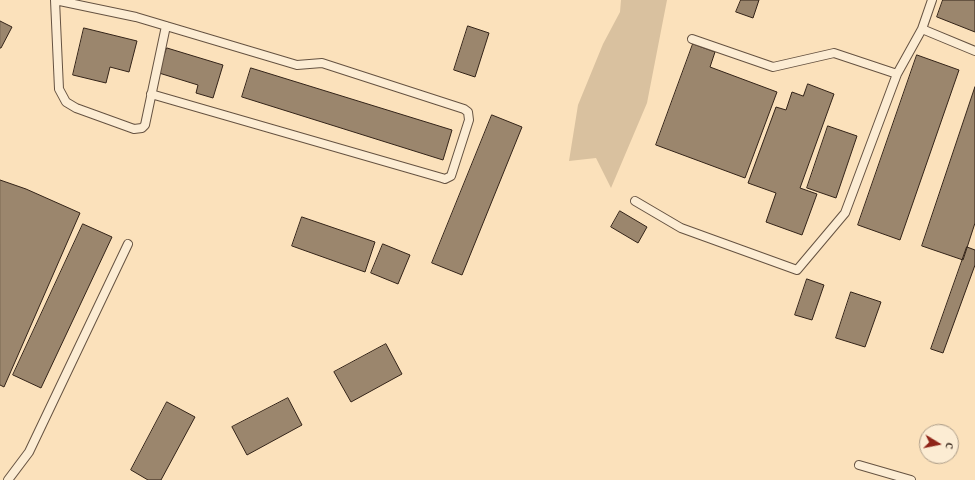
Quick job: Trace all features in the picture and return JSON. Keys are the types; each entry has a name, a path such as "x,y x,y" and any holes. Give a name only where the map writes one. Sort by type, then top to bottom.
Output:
{"lane":[{"path":"151,94 446,179 451,176 469,120 468,112 464,109 322,63 297,65 136,17 55,0 59,89 66,102 76,108 138,129 142,128 145,125 151,94 166,26"},
{"path":"635,201 680,228 798,270 846,213 897,74 922,29 932,0"},
{"path":"922,29 975,51"},
{"path":"692,39 773,68 834,53 897,74"},
{"path":"8,480 29,452 128,244"},
{"path":"859,466 911,480"}],"shaded area":[{"path":"621,0 667,0 647,103 611,188 596,158 569,161 578,105 603,44 620,12"}],"building":[{"path":"741,0 759,0 753,18 736,12"},
{"path":"943,0 975,0 975,32 937,17"},
{"path":"0,21 12,27 1,48 0,48"},
{"path":"468,26 489,33 475,77 454,70"},
{"path":"84,28 137,41 129,72 110,67 106,83 73,75"},
{"path":"693,44 715,52 710,67 777,92 745,178 656,145"},
{"path":"167,48 223,65 213,98 196,93 198,85 159,73"},
{"path":"917,55 959,70 900,240 858,225"},
{"path":"251,68 452,130 443,160 242,97"},
{"path":"808,84 834,94 800,188 817,194 802,235 766,222 776,193 748,183 776,107 786,110 792,92 803,96"},
{"path":"975,87 975,223 963,260 922,246"},
{"path":"492,115 522,127 462,275 432,263"},
{"path":"828,126 857,136 836,198 807,188"},
{"path":"0,180 26,189 80,213 4,387 0,385"},
{"path":"620,211 647,227 638,243 611,227"},
{"path":"302,217 375,242 365,272 292,246"},
{"path":"83,224 112,237 41,388 13,375"},
{"path":"383,244 410,255 398,284 371,273"},
{"path":"967,247 975,250 975,265 943,353 931,349"},
{"path":"807,279 824,285 812,320 795,315"},
{"path":"851,292 881,302 865,347 836,338"},
{"path":"386,344 402,374 351,402 334,372"},
{"path":"288,398 302,425 247,455 232,427"},
{"path":"167,402 195,417 161,480 148,480 131,470"}]}
